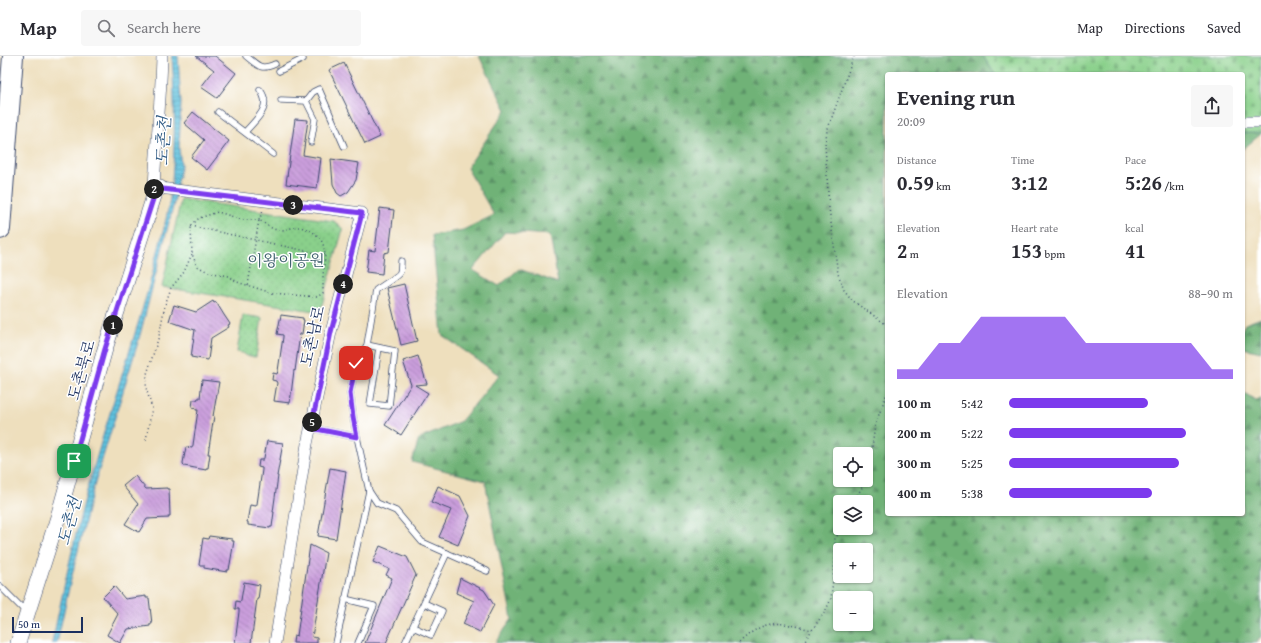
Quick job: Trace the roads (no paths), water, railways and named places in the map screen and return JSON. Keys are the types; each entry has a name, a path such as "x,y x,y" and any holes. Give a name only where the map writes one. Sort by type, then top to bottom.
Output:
{"highway":[{"path":"0,228 13,56"}],"street":[{"name":"도촌북로","path":"18,643 58,517 105,349 157,188 156,146 161,92 162,56"},
{"path":"1245,122 1261,122"},
{"name":"도촌남로","path":"157,188 362,213 331,332 311,428 275,643"}],"lane":[{"path":"246,56 262,68 275,64"},
{"path":"279,71 303,59 301,56"},
{"path":"306,101 313,92 319,89 344,146"},
{"path":"245,132 264,108 266,102 260,90"},
{"path":"281,100 306,101"},
{"path":"306,101 315,119 312,142"},
{"path":"218,112 273,154"},
{"path":"401,261 400,272 396,278 388,280 376,290 367,346 356,363 350,393 353,417 369,491 377,502 396,512 422,542 487,571"},
{"path":"367,346 379,348 396,351 389,406 370,404 379,348"},
{"path":"311,428 357,437"},
{"path":"336,643 369,491"},
{"path":"405,643 447,553"},
{"path":"0,586 27,614"},
{"path":"346,599 374,606 358,643"},
{"path":"413,627 431,636 442,611 424,603"}],"water":[{"path":"172,56 178,56 181,103 179,148 181,165 174,203 139,339 92,493 57,643 52,643 89,485 152,275 170,198 174,145"}],"water label":[{"name":"도촌천","path":"163,141"},
{"name":"도촌천","path":"69,521"}],"park label":[{"name":"이왕이공원","path":"286,260"}]}
